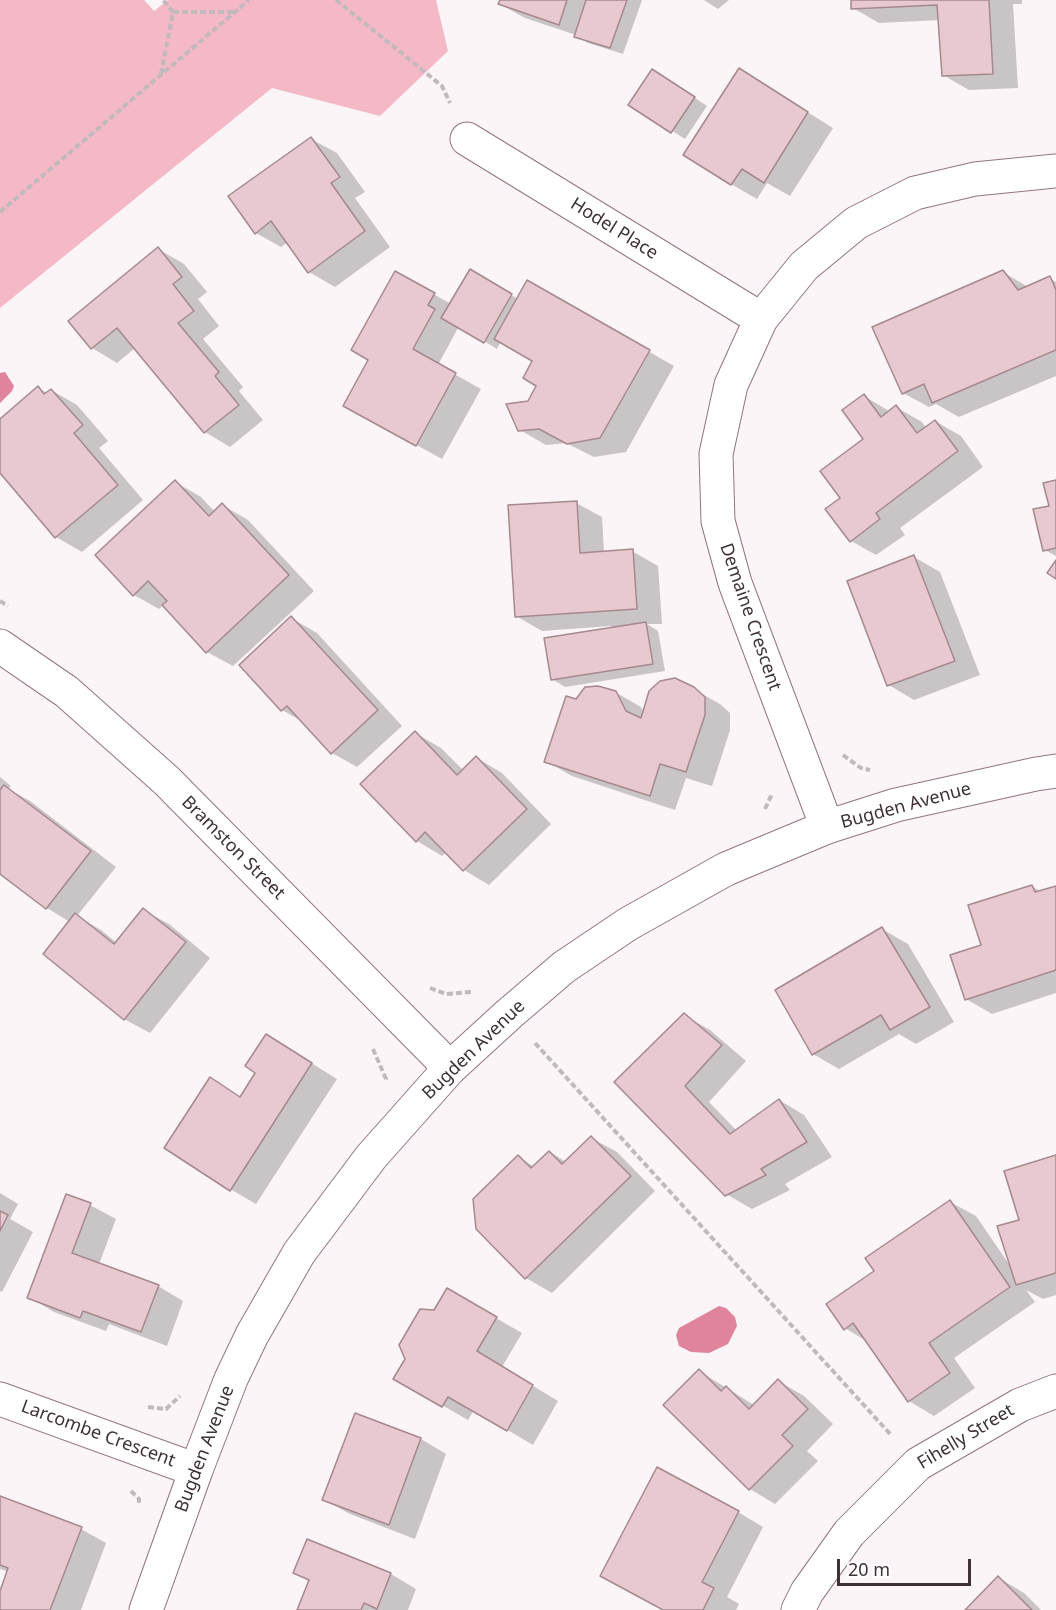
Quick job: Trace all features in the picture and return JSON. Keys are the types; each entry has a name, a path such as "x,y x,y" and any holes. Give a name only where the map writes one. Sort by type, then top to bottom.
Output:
{"street":[{"name":"Hodel Place","path":"467,139 761,319"},
{"name":"Demaine Crescent","path":"827,827 735,583 718,521 716,454 731,385 761,319 804,266 856,223 915,193 975,179 1056,171"},
{"name":"Bramston Street","path":"0,646 67,692 167,781 450,1068"},
{"name":"Bugden Avenue","path":"146,1610 231,1378 252,1335 299,1253 371,1157 450,1068 564,967 628,924 726,869 827,827 896,805 1056,771"},
{"name":"Fihelly Street","path":"798,1610 807,1592 849,1533 918,1464 1020,1405 1056,1391"},
{"name":"Larcombe Crescent","path":"0,1399 196,1470"}],"path":[{"path":"163,0 173,12"},
{"path":"0,212 249,0"},
{"path":"336,0 442,86 467,139"},
{"path":"173,12 234,12"},
{"path":"161,75 173,12"},
{"path":"0,601 17,612"},
{"path":"839,751 861,768 872,770"},
{"path":"761,818 773,791"},
{"path":"425,986 446,994 477,992"},
{"path":"538,1046 887,1431"}],"shaded area":[{"path":"0,0 144,0 154,11 168,0 436,0 448,51 380,116 272,88 0,308"},
{"path":"5,372 14,386 0,403 0,373"},
{"path":"719,1306 726,1308 735,1317 737,1326 728,1344 709,1353 691,1352 679,1346 676,1335 679,1328"}],"building":[{"path":"500,0 567,0 559,25 498,4"},
{"path":"586,0 627,0 610,48 574,37"},
{"path":"851,0 989,0 993,74 942,76 937,5 851,9"},
{"path":"739,68 808,112 764,183 742,169 731,185 683,155"},
{"path":"652,69 695,97 671,133 628,105"},
{"path":"311,137 340,177 331,183 365,231 308,273 271,221 255,234 228,196"},
{"path":"158,247 182,277 173,284 194,311 178,323 219,372 215,376 239,405 204,433 117,328 91,349 68,321"},
{"path":"470,269 512,294 484,343 441,318"},
{"path":"1003,270 1018,290 1050,276 1056,290 1056,350 932,403 924,384 902,394 872,327"},
{"path":"395,271 435,293 428,305 435,309 413,349 456,373 416,446 343,406 368,360 351,350"},
{"path":"527,280 650,350 600,438 567,444 539,429 518,431 506,404 528,401 536,386 523,378 532,361 494,339"},
{"path":"38,386 44,394 51,389 83,425 74,433 118,485 55,538 0,473 0,419"},
{"path":"864,394 881,417 896,405 917,433 935,420 958,451 876,513 880,519 850,542 825,509 840,498 820,471 863,439 842,410"},
{"path":"175,480 209,516 222,503 289,575 206,653 162,605 167,601 148,581 133,596 95,555"},
{"path":"1056,480 1056,548 1043,551 1033,509 1049,506 1043,483"},
{"path":"577,501 580,553 633,549 637,609 515,617 508,505"},
{"path":"914,555 955,661 887,686 847,581"},
{"path":"1056,560 1056,579 1047,573"},
{"path":"291,616 378,710 331,754 287,706 281,711 239,665"},
{"path":"646,622 653,664 551,680 544,638"},
{"path":"675,678 694,687 705,697 705,715 686,772 660,764 650,796 544,762 566,696 576,699 585,687 598,686 616,691 626,711 641,718 649,691 660,681"},
{"path":"415,731 457,775 476,756 527,809 463,871 425,832 416,842 360,784"},
{"path":"4,785 91,851 46,909 0,874 0,790"},
{"path":"1032,885 1035,892 1056,886 1056,970 965,1000 950,955 981,945 968,905"},
{"path":"143,908 186,942 124,1020 43,954 75,913 114,944"},
{"path":"882,927 930,1007 890,1030 881,1015 812,1055 775,990"},
{"path":"684,1013 722,1045 685,1086 730,1134 779,1099 807,1142 761,1169 766,1175 725,1196 614,1082"},
{"path":"266,1034 312,1063 230,1191 164,1148 210,1077 240,1097 255,1073 245,1066"},
{"path":"591,1136 631,1176 525,1279 476,1229 473,1199 518,1155 531,1168 549,1151 562,1164"},
{"path":"1056,1155 1056,1273 1016,1285 997,1226 1019,1220 1004,1171"},
{"path":"66,1194 91,1203 72,1253 159,1285 141,1332 83,1311 80,1318 27,1298"},
{"path":"950,1200 1010,1287 929,1343 950,1373 908,1402 853,1323 844,1330 826,1304 874,1271 865,1258"},
{"path":"0,1211 8,1215 0,1231"},
{"path":"447,1288 497,1317 477,1351 533,1385 507,1431 448,1397 442,1407 393,1379 405,1359 399,1345 420,1309 434,1310"},
{"path":"699,1369 721,1391 726,1386 749,1409 778,1379 808,1409 782,1435 793,1446 749,1490 663,1405"},
{"path":"355,1413 421,1438 389,1525 322,1500"},
{"path":"657,1467 739,1511 702,1582 714,1588 703,1610 663,1610 600,1576"},
{"path":"0,1496 82,1527 50,1610 0,1610 0,1591 8,1568 0,1565"},
{"path":"307,1539 391,1573 377,1609 364,1603 361,1610 297,1610 309,1580 293,1573"},
{"path":"998,1576 1032,1610 965,1610"}]}
